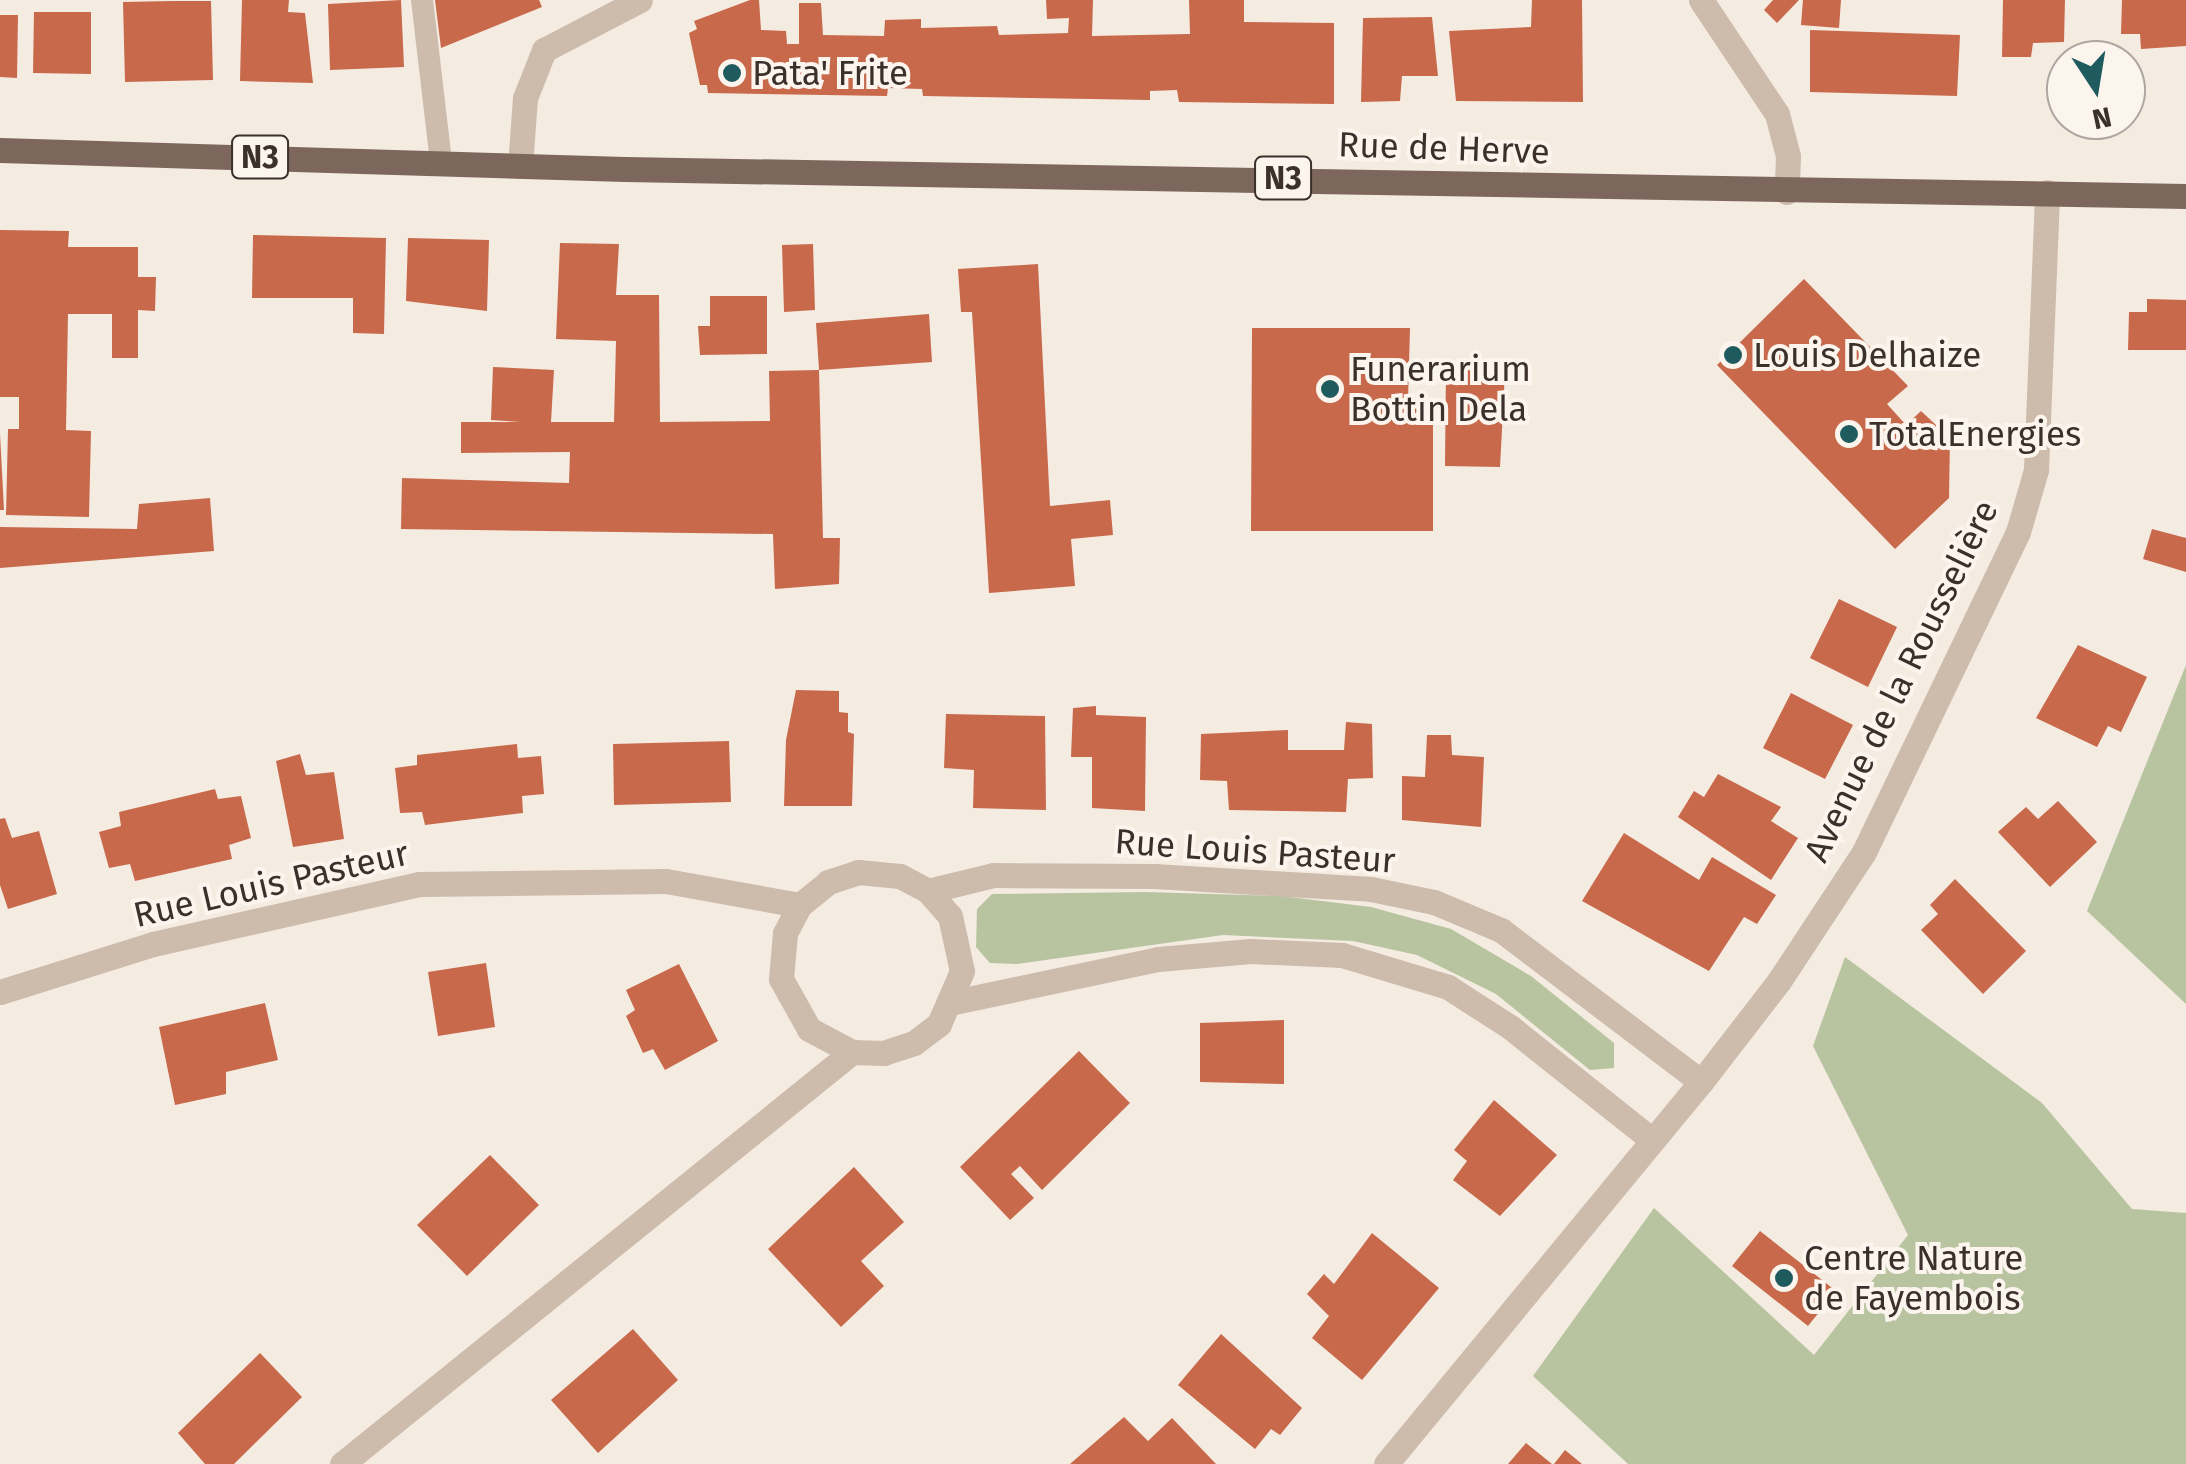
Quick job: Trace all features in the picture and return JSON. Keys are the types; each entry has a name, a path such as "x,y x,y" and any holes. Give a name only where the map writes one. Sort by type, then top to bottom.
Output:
{"main road":[{"name":"N3","path":"0,150 520,166"},
{"name":"Rue de Herve","path":"520,166 1786,192 2186,196"}],"street":[{"path":"520,166 525,98 544,50 640,0"},
{"path":"1701,0 1778,114 1788,156 1786,192"},
{"name":"Avenue de la Rousselière","path":"1386,1464 1702,1082 1779,981 1864,852 2018,532 2036,470 2047,192"},
{"path":"954,1002 961,945 950,916 928,891 900,876 858,872 828,882 800,905 785,933 781,979 808,1029 852,1052 884,1053 914,1043 954,1002 1158,959 1251,951 1342,955 1448,987 1510,1027 1651,1139"},
{"name":"Rue Louis Pasteur","path":"928,891 993,876 1154,876 1370,889 1434,902 1501,930 1702,1082"},
{"name":"Rue Louis Pasteur","path":"0,992 153,944 419,884 666,881 800,905"},
{"path":"342,1464 852,1052"}],"lane":[{"path":"422,0 441,162"}],"green space":[{"path":"2186,665 2186,1004 2087,911"},
{"path":"1145,892 1281,896 1371,907 1451,929 1531,976 1614,1043 1614,1068 1590,1070 1496,994 1417,955 1353,941 1223,935 1017,964 990,963 976,947 977,909 992,894"},
{"path":"1845,957 2042,1103 2132,1209 2186,1213 2186,1464 1628,1464 1533,1376 1654,1208 1814,1355 1908,1235 1813,1046"}],"building":[{"path":"242,0 289,0 288,12 305,13 313,83 240,81"},
{"path":"401,0 404,67 330,70 328,4"},
{"path":"435,0 539,0 542,7 441,48"},
{"path":"759,0 761,30 786,31 787,44 799,44 799,3 821,3 823,35 884,36 885,20 921,19 921,28 997,26 999,35 1068,33 1069,18 1047,19 1046,0 1093,0 1092,36 1190,34 1189,0 1244,0 1244,22 1334,23 1334,104 1179,102 1177,90 1150,91 1150,100 923,96 922,89 888,88 887,96 708,93 707,85 700,85 689,33 697,29 694,21"},
{"path":"1532,0 1582,0 1583,102 1456,101 1449,31 1531,27"},
{"path":"1773,0 1799,0 1777,23 1764,10"},
{"path":"1803,0 1841,0 1839,28 1801,25"},
{"path":"2003,0 2065,0 2064,40 2033,43 2031,57 2002,57"},
{"path":"2122,0 2186,0 2186,46 2146,49 2146,40 2140,40 2140,34 2121,34"},
{"path":"211,1 213,80 125,82 123,2"},
{"path":"34,12 91,12 91,74 33,73"},
{"path":"0,15 18,15 17,78 0,77"},
{"path":"1432,17 1438,76 1402,76 1400,101 1361,102 1363,18"},
{"path":"1810,30 1960,35 1957,96 1810,92"},
{"path":"0,230 69,231 68,247 138,247 138,277 156,277 155,311 138,310 138,358 112,358 112,314 68,314 66,430 91,431 89,517 6,515 8,429 19,429 19,397 0,397"},
{"path":"253,235 386,238 384,334 353,333 353,298 252,298"},
{"path":"408,238 489,240 487,311 406,301"},
{"path":"560,243 619,244 616,295 659,295 660,422 770,421 769,371 819,370 823,538 840,538 839,584 775,589 773,534 401,529 402,478 569,483 570,452 461,453 461,422 521,422 491,420 493,367 554,370 551,422 614,422 616,341 556,339"},
{"path":"813,244 815,310 784,312 782,245"},
{"path":"1038,264 1050,506 1110,500 1113,535 1071,539 1075,586 989,593 972,312 961,312 958,269"},
{"path":"1804,279 1908,386 1887,404 1906,425 1921,411 1950,438 1949,498 1895,549 1717,365"},
{"path":"710,296 767,296 767,354 700,355 698,326 710,326"},
{"path":"2147,299 2186,300 2186,350 2128,350 2129,312 2147,312"},
{"path":"929,314 932,362 819,370 816,323"},
{"path":"1252,328 1410,328 1408,400 1433,401 1433,531 1251,531"},
{"path":"1446,369 1505,372 1500,467 1445,466"},
{"path":"0,434 4,510 0,510"},
{"path":"210,498 214,551 0,568 0,527 137,529 139,504"},
{"path":"2152,529 2186,538 2186,572 2143,559"},
{"path":"1839,599 1897,627 1868,687 1810,658"},
{"path":"2078,645 2147,677 2121,732 2108,726 2097,747 2036,718"},
{"path":"796,690 839,691 839,712 848,713 848,732 854,734 852,806 784,806 786,740"},
{"path":"1791,693 1853,725 1825,779 1763,748"},
{"path":"1096,706 1096,715 1146,717 1145,811 1092,808 1092,757 1071,757 1073,708"},
{"path":"946,714 1045,716 1046,810 973,808 974,770 944,768"},
{"path":"1346,722 1372,724 1373,778 1348,779 1346,812 1229,810 1227,781 1200,780 1201,734 1288,730 1288,750 1344,750"},
{"path":"1427,735 1451,735 1452,755 1484,757 1481,827 1402,820 1402,776 1425,777"},
{"path":"729,741 731,802 614,805 613,744"},
{"path":"517,744 518,758 541,756 544,794 522,796 523,813 425,825 422,812 400,813 395,768 417,765 417,755"},
{"path":"300,754 306,775 334,772 344,839 293,847 276,761"},
{"path":"1718,774 1781,807 1771,821 1798,838 1771,880 1678,817 1694,791 1704,797"},
{"path":"215,789 218,799 241,796 251,838 229,845 232,859 135,881 130,864 109,868 99,832 121,826 119,812"},
{"path":"2058,801 2097,842 2050,887 1998,832 2026,807 2038,819"},
{"path":"5,818 12,838 39,831 57,894 8,909 0,885 0,819"},
{"path":"1624,833 1699,880 1712,857 1776,895 1757,924 1744,917 1709,971 1582,901"},
{"path":"1955,879 2026,951 1983,994 1921,930 1938,914 1930,905"},
{"path":"486,963 495,1027 438,1036 428,972"},
{"path":"679,964 718,1041 665,1070 653,1049 643,1053 626,1016 635,1010 626,990"},
{"path":"265,1003 278,1060 226,1072 226,1094 175,1105 159,1027"},
{"path":"1284,1020 1284,1084 1200,1082 1200,1023"},
{"path":"1079,1051 1130,1103 1042,1190 1020,1166 1011,1174 1034,1198 1010,1220 960,1167"},
{"path":"1494,1100 1557,1155 1500,1216 1453,1180 1467,1161 1454,1150"},
{"path":"490,1155 539,1205 467,1276 417,1225"},
{"path":"854,1167 904,1222 861,1261 884,1286 841,1327 768,1249"},
{"name":"Centre Nature de Fayembois","path":"1760,1231 1836,1291 1808,1326 1732,1266"},
{"path":"1372,1233 1439,1288 1362,1380 1312,1338 1329,1316 1307,1294 1324,1274 1334,1284"},
{"path":"633,1329 678,1380 598,1453 551,1400"},
{"path":"1221,1334 1302,1408 1280,1435 1271,1429 1255,1449 1178,1385"},
{"path":"260,1353 302,1397 234,1464 205,1464 178,1433"},
{"path":"1124,1417 1148,1441 1172,1418 1216,1464 1070,1464"},
{"path":"1526,1443 1552,1464 1508,1464"},
{"path":"1565,1450 1582,1464 1554,1464"}],"place":[{"name":"Pata' Frite","path":"732,73"},
{"name":"Louis Delhaize","path":"1733,355"},
{"name":"Funerarium Bottin Dela","path":"1330,389"},
{"name":"TotalEnergies","path":"1849,434"},
{"name":"Centre Nature de Fayembois","path":"1784,1278"}]}
